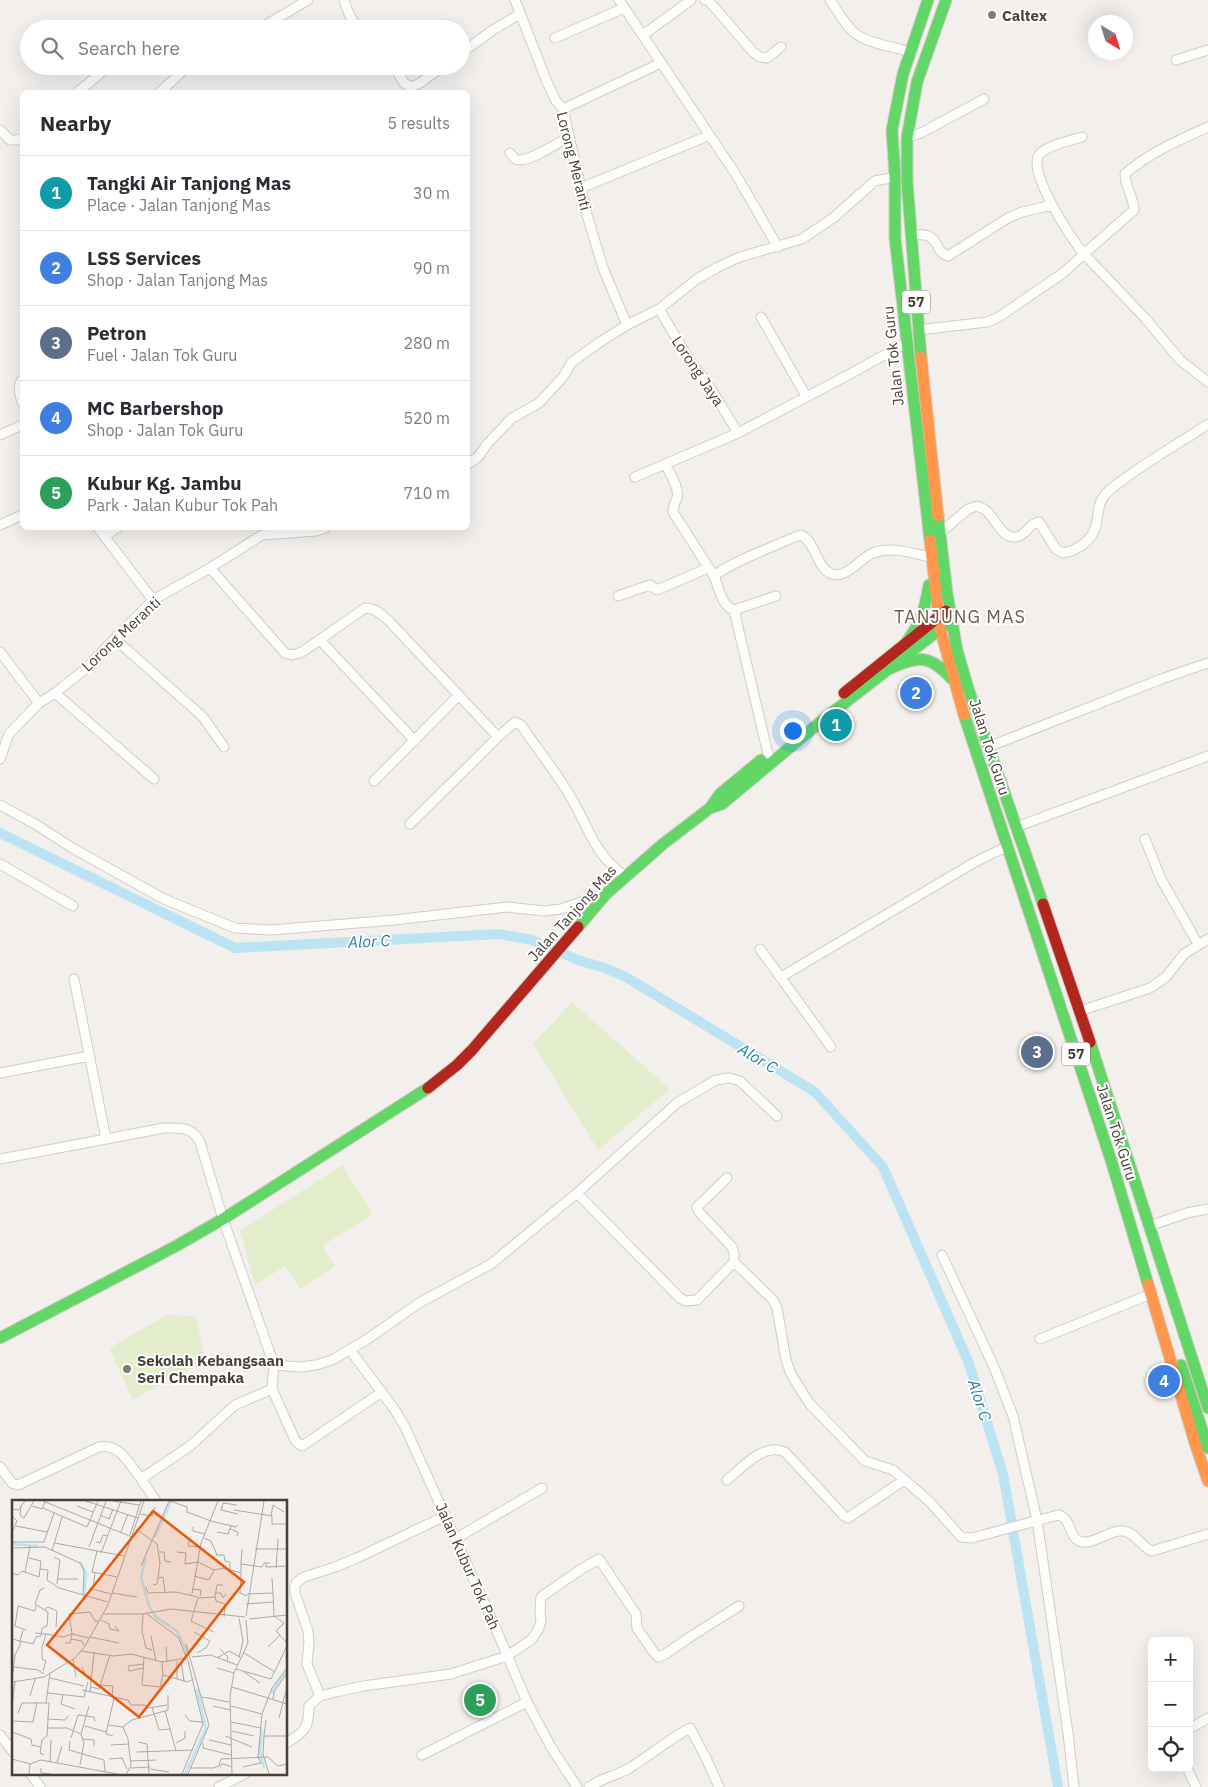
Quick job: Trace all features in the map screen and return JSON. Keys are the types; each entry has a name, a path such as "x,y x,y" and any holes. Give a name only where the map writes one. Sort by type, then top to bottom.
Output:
{"main road":[{"name":"Jalan Tok Guru","path":"928,0 903,74 892,130 895,177 895,238 939,623 966,726 1105,1142 1208,1481"},
{"name":"Jalan Tok Guru","path":"946,0 917,82 907,138 907,181 918,330 950,615 957,650 968,688 1080,1012 1208,1408"},
{"path":"906,643 920,623 924,613 929,586 933,580"},
{"name":"Jalan Tanjong Mas","path":"710,808 712,802 720,794 906,643 950,615"},
{"name":"Jalan Tanjong Mas","path":"0,1338 178,1245 223,1219 399,1108 438,1080 477,1045 585,916 625,876 710,808 722,804 886,670 939,623"},
{"path":"886,670 911,661 930,659 938,663 954,681"},
{"path":"1132,1230 1159,1291 1207,1441"},
{"path":"1201,1387 1208,1398"}],"street":[{"path":"274,20 308,0"},
{"path":"344,0 352,20"},
{"name":"Lorong Meranti","path":"516,0 547,82 556,101 563,109 586,215 603,268 627,325"},
{"path":"643,35 691,0"},
{"path":"705,0 709,1 753,52 760,57 766,58 781,47"},
{"path":"830,0 846,25 855,33 866,39 912,52"},
{"path":"555,38 621,4 735,173 778,247"},
{"path":"470,47 520,14"},
{"path":"1176,60 1208,50"},
{"path":"563,109 661,63"},
{"path":"80,90 98,75"},
{"path":"162,90 178,75"},
{"path":"399,75 404,83 411,87 431,75"},
{"path":"907,138 923,132 984,98"},
{"path":"918,330 986,322 999,318 1064,274 1134,210 1134,205 1125,184 1125,174 1172,144 1208,127"},
{"path":"0,130 10,140 20,139"},
{"path":"581,188 710,135"},
{"path":"510,153 515,159 520,160 532,157 569,137"},
{"path":"1082,137 1047,149 1039,155 1036,163 1042,184 1052,205 1076,245 1145,318 1180,360 1208,382"},
{"path":"470,463 478,457 488,443 512,418 539,403 563,377 572,362 627,325 659,310 697,279 718,267 740,258 802,239 816,230 875,181 895,177"},
{"path":"911,235 930,236 935,239 943,254 948,256 1008,218 1022,212 1052,205"},
{"name":"Lorong Jaya","path":"659,310 693,366 705,379 738,433"},
{"path":"761,317 806,396"},
{"path":"635,477 738,433 906,343"},
{"path":"940,533 968,509 977,506 985,510 1007,535 1015,538 1021,536 1034,523 1039,522 1056,549 1063,553 1070,552 1092,536 1096,526 1099,506 1113,487 1153,458 1208,424"},
{"path":"0,435 20,426"},
{"path":"665,464 678,491 672,512 711,572 725,604 734,610 776,596"},
{"path":"0,525 20,516"},
{"path":"100,530 153,600"},
{"path":"105,536 114,530"},
{"name":"Lorong Meranti","path":"0,759 9,734 39,703 84,670 153,600 210,568 262,535 316,532 320,530"},
{"path":"618,596 650,585 657,590 711,572 789,538 801,535 806,538 821,564 834,575 844,573 872,553 885,550 896,550 930,557"},
{"path":"210,568 285,653 292,655 302,652 358,612 365,608 372,608 389,621 498,737"},
{"path":"734,610 768,754"},
{"path":"115,638 203,717 224,747"},
{"path":"320,640 415,741"},
{"path":"0,652 39,703"},
{"path":"988,747 1164,678 1208,663"},
{"path":"55,693 154,779"},
{"path":"374,781 458,696"},
{"path":"410,824 515,722 521,725 573,800 602,856 611,866 625,876"},
{"path":"0,730 9,734"},
{"path":"1016,826 1204,758 1208,767"},
{"path":"0,805 164,899 235,928 271,930 375,922 507,907 544,911 561,909 607,893"},
{"path":"1145,839 1161,879 1198,944"},
{"path":"781,977 975,862 1006,847"},
{"path":"0,864 73,906"},
{"path":"1080,1012 1150,988 1166,977 1184,954 1208,939"},
{"path":"760,949 831,1047"},
{"path":"74,979 106,1139"},
{"path":"0,1073 89,1056"},
{"path":"274,1365 316,1365 332,1360 419,1304 491,1264 577,1193 677,1103 716,1080 729,1078 740,1081 777,1116"},
{"path":"0,1159 164,1128 183,1128 196,1135 200,1142 223,1219 274,1365 272,1389 295,1440 302,1446 382,1392"},
{"path":"577,1193 680,1298 686,1301 697,1300 734,1262 732,1247 699,1212 697,1207 727,1178"},
{"path":"1150,1226 1187,1214 1208,1210"},
{"path":"942,1256 1005,1393 1013,1416 1034,1521 1066,1713 1074,1787"},
{"path":"734,1262 773,1300 777,1308 786,1360 791,1374 809,1403 865,1461 893,1470 930,1502 961,1537 972,1538 1058,1515 1063,1516 1067,1520 1074,1537 1082,1542 1088,1542 1112,1532 1123,1531 1134,1536 1147,1549 1152,1551 1208,1534"},
{"path":"1040,1339 1151,1294"},
{"name":"Jalan Kubur Tok Pah","path":"350,1350 395,1410 406,1429 527,1702 551,1747 577,1787"},
{"path":"142,1479 190,1446 234,1405 272,1389"},
{"path":"0,1467 12,1483 18,1485 99,1447 106,1446 118,1450 142,1479 155,1500"},
{"path":"727,1480 757,1456 772,1448 779,1449 785,1452 844,1516 848,1518 904,1480"},
{"path":"456,1539 542,1488"},
{"path":"320,1696 307,1664 308,1631 295,1593 297,1582 304,1577 356,1558 445,1516"},
{"path":"288,1742 299,1736 306,1729 309,1719 309,1706 320,1696 363,1686 451,1674 507,1656 531,1640 538,1630 541,1622 541,1597 599,1559 636,1614 637,1628 654,1654 659,1657 739,1606"},
{"path":"422,1755 527,1702"},
{"path":"1192,1727 1208,1718"},
{"path":"590,1787 599,1780 628,1769 675,1736 690,1728 707,1760 718,1787"},
{"path":"0,1735 12,1750"},
{"path":"1189,1772 1196,1787"},
{"path":"31,1774 40,1787"},
{"path":"219,1787 244,1774"}],"green space":[{"path":"572,1002 670,1089 598,1150 533,1044"},
{"path":"342,1165 373,1214 322,1246 335,1266 300,1289 285,1266 255,1285 240,1231"},
{"path":"167,1315 196,1316 205,1362 133,1399 109,1348"}],"waterway":[{"name":"Alor C","path":"0,833 235,948 499,934 532,940 578,960 626,977 815,1092 883,1167 968,1361 1003,1474 1058,1787"}],"traffic: fast":[{"path":"928,0 903,74 892,130 895,177 895,238 930,540"},
{"path":"921,357 907,181 907,138 917,82 946,0"},
{"path":"938,516 947,593 957,650 968,688 1043,904"},
{"path":"906,643 922,616 929,585"},
{"path":"578,927 607,893 663,844 710,808 722,804 824,719 948,623"},
{"path":"886,670 906,662 922,660 936,664 952,679"},
{"path":"964,715 1111,1160 1148,1284"},
{"path":"710,808 720,794 761,760"},
{"path":"1090,1042 1208,1408"},
{"path":"0,1338 178,1245 223,1219 428,1088"},
{"path":"1181,1365 1208,1448"}],"traffic: slow":[{"path":"921,357 938,516"},
{"path":"930,540 940,628 964,715"},
{"path":"1148,1284 1208,1481"}],"traffic: jam":[{"path":"844,693 946,611"},
{"path":"1043,904 1090,1042"},
{"path":"428,1088 457,1065 472,1050 578,927"}],"place":[{"name":"Caltex","path":"992,15"},
{"name":"LSS Services","path":"916,693"},
{"name":"Tangki Air Tanjong Mas","path":"836,725"},
{"name":"Petron","path":"1037,1052"},
{"name":"Sekolah Kebangsaan Seri Chempaka","path":"127,1369"},
{"name":"MC Barbershop","path":"1164,1381"},
{"name":"Kubur Kg. Jambu","path":"480,1700"}],"district":[{"name":"TANJUNG MAS","path":"960,616"}]}
